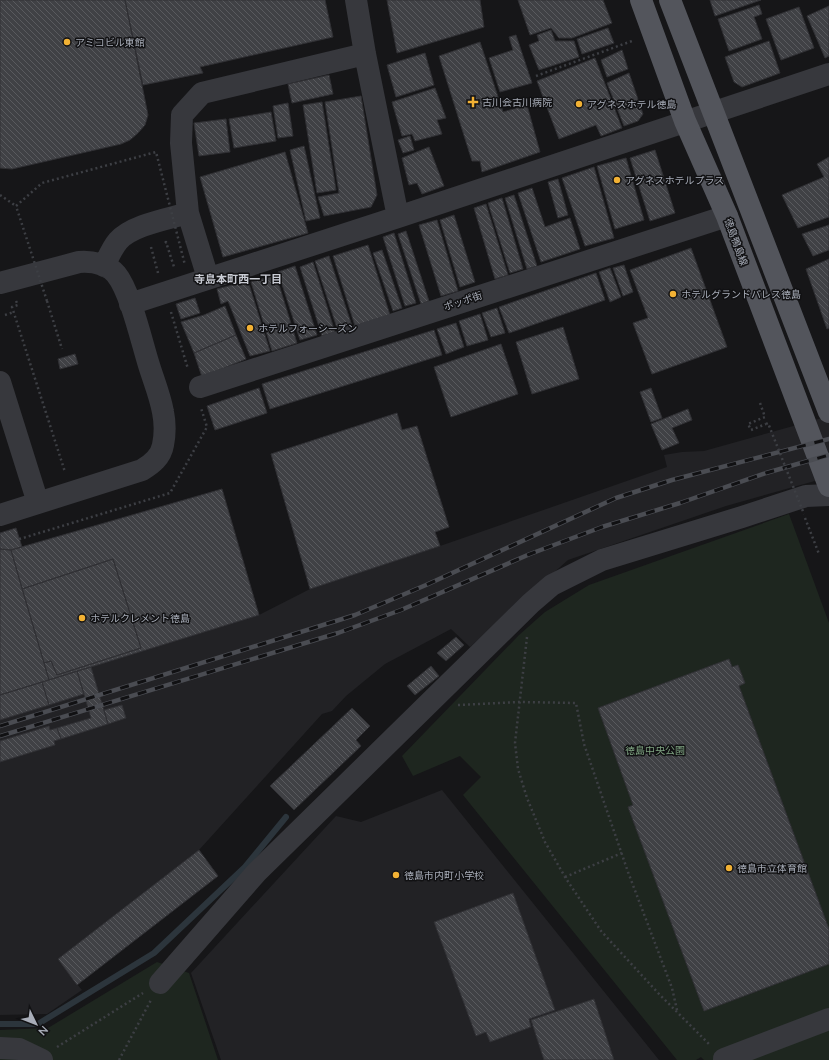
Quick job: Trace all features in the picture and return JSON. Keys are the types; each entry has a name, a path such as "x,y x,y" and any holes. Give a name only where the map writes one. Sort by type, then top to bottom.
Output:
{"main road":[{"name":"徳島鴨島線","path":"641,0 686,121 727,216 829,486"},
{"path":"670,0 827,402"}],"street":[{"path":"356,0 365,54 398,217"},
{"path":"208,278 188,214 181,143 182,115 202,93 365,54"},
{"path":"130,304 829,74"},
{"path":"104,266 118,241 129,233 145,226 188,214"},
{"name":"ポッポ街","path":"200,387 727,216"},
{"path":"0,283 79,262 89,261 110,268 122,284 130,304 163,412 165,435 163,447 158,457 142,470 0,515"},
{"path":"0,382 38,503"},
{"path":"160,983 256,873 531,603 552,586 602,560 806,496 829,495"},
{"path":"724,1060 829,1019"},
{"path":"0,1048 19,1049 41,1059"}],"path":[{"path":"536,76 632,41"},
{"path":"16,206 42,183 156,152 185,265"},
{"path":"0,195 16,206 62,349"},
{"path":"166,242 174,267"},
{"path":"151,247 159,279"},
{"path":"16,299 18,305 12,307 65,472"},
{"path":"5,315 14,312"},
{"path":"760,403 765,417 748,424 751,430 768,423 819,554"},
{"path":"0,545 19,539"},
{"path":"531,603 515,743 518,769 527,798 546,842 565,877 601,931 659,994 677,1010 724,1060"},
{"path":"457,705 520,702 576,704 584,744 622,853 672,988 677,1010"},
{"path":"565,877 622,853"},
{"path":"41,1059 160,983"},
{"path":"119,1060 160,983"}],"shaded area":[{"path":"829,416 829,477 726,506 568,560 470,647 451,629 385,664 346,696 332,711 322,714 199,850 218,876 77,984 82,990 47,1014 0,1015 0,549 91,667 259,615 310,589 440,546 667,467 664,455 704,451"},
{"name":"徳島市内町小学校","path":"442,790 659,1060 221,1060 191,973 336,816 361,822"}],"green space":[{"name":"徳島中央公園","path":"789,514 829,623 829,1060 704,1060 701,1057 696,1060 677,1060 463,795 481,777 460,756 413,776 402,756 519,635 545,612 589,585"},
{"path":"157,962 189,973 218,1060 0,1060 0,1030 48,1028"}],"building":[{"name":"アミコビル東館","path":"0,0 125,0 148,115 145,125 138,133 130,140 121,144 12,169 0,168"},
{"path":"125,0 325,0 333,37 200,67 203,73 143,85"},
{"path":"387,0 480,0 484,27 397,53"},
{"path":"518,0 603,0 612,23 572,38 559,38 551,28 530,35"},
{"path":"710,0 761,0 715,16"},
{"path":"759,5 762,14 754,17 762,39 729,51 718,19"},
{"path":"829,6 829,56 825,58 807,16"},
{"path":"799,7 814,48 781,60 766,19"},
{"path":"608,28 614,43 582,54 577,39"},
{"path":"551,30 555,41 574,41 579,57 539,70 529,45 539,41 537,35"},
{"path":"516,35 532,83 500,92 489,58 513,50 509,37"},
{"path":"769,41 780,73 742,87 734,82 725,57"},
{"path":"480,42 503,112 527,105 540,152 482,172 480,161 472,161 439,56"},
{"path":"622,50 628,69 607,77 601,60"},
{"path":"425,53 434,85 396,97 387,65"},
{"name":"アグネスホテル徳島","path":"595,58 622,128 601,136 596,125 559,139 537,81"},
{"path":"629,73 643,114 638,121 624,126 607,83"},
{"path":"329,75 333,94 292,103 288,84"},
{"path":"435,88 446,118 437,120 442,134 415,141 412,134 402,136 392,102"},
{"path":"361,96 377,195 371,207 324,216 318,197 339,193 325,102"},
{"path":"322,102 336,190 317,193 303,105"},
{"path":"288,103 293,136 278,138 273,106"},
{"path":"271,112 276,141 234,148 229,119"},
{"path":"226,119 230,152 199,156 194,123"},
{"path":"410,136 414,150 403,153 398,140"},
{"path":"304,146 320,218 306,221 290,150"},
{"path":"429,147 444,186 422,194 417,183 409,185 402,158"},
{"path":"655,150 675,213 650,221 630,158"},
{"path":"285,152 308,233 223,257 200,177"},
{"path":"829,157 829,217 798,228 782,195 824,177 817,164"},
{"name":"アグネスホテルプラス","path":"626,158 644,220 615,229 597,166"},
{"path":"594,167 614,238 585,246 562,178"},
{"path":"558,179 568,215 558,218 548,182"},
{"path":"532,188 545,227 570,218 580,249 541,262 518,193"},
{"path":"514,195 537,266 527,269 505,198"},
{"path":"502,198 523,269 510,273 488,203"},
{"path":"486,204 508,275 495,279 474,208"},
{"path":"454,215 475,282 460,287 440,220"},
{"path":"437,220 458,291 441,296 419,225"},
{"path":"829,225 829,250 813,256 802,234"},
{"path":"406,231 429,301 421,304 398,234"},
{"path":"394,233 416,303 405,306 383,237"},
{"path":"368,245 390,315 355,326 333,256"},
{"name":"ホテルグランドパレス徳島","path":"691,248 727,347 652,374 633,323 648,318 630,270"},
{"path":"382,250 402,308 393,311 373,253"},
{"path":"329,256 352,326 338,331 315,261"},
{"path":"829,259 829,328 827,329 806,269"},
{"path":"313,262 335,332 322,336 300,267"},
{"path":"624,265 633,292 623,296 613,268"},
{"path":"295,266 317,335 300,340 278,272"},
{"path":"610,268 621,297 610,302 599,272"},
{"path":"596,273 605,300 509,333 499,307"},
{"path":"276,275 297,343 272,351 251,282"},
{"name":"ホテルフォーシーズン","path":"248,281 270,351 250,356 228,301 221,304 217,289"},
{"path":"195,298 200,313 181,319 176,304"},
{"path":"225,306 236,335 194,353 181,322 204,315"},
{"path":"497,308 505,333 491,337 482,313"},
{"path":"480,314 488,340 467,346 459,321"},
{"path":"456,323 464,347 446,354 437,329"},
{"path":"563,327 579,379 532,394 516,342"},
{"path":"434,330 442,355 270,409 262,384"},
{"path":"236,335 246,359 202,377 194,353"},
{"path":"501,344 518,394 451,417 434,367"},
{"path":"75,354 78,364 60,369 58,359"},
{"path":"259,388 267,413 215,430 207,406"},
{"path":"651,388 662,418 651,422 640,392"},
{"path":"688,409 692,420 672,428 679,443 662,450 651,424"},
{"path":"397,413 402,430 417,426 449,527 435,532 440,546 310,589 271,454"},
{"path":"222,489 259,615 49,680 44,663 51,661 57,675 141,648 113,559 22,589 11,550"},
{"path":"16,528 22,547 11,550 0,549 0,533"},
{"path":"0,549 11,550 49,680 0,695"},
{"path":"113,559 141,648 57,675 51,661 44,663 22,589"},
{"path":"456,637 464,645 446,661 437,653"},
{"name":"徳島市立体育館","path":"729,659 732,667 738,665 745,683 739,686 829,929 829,964 704,1011 628,807 633,805 598,708"},
{"path":"431,666 439,676 415,695 407,686"},
{"path":"91,667 108,724 61,739 57,728 91,718 77,671"},
{"path":"77,671 84,694 49,705 42,682"},
{"path":"42,682 49,705 0,720 0,695"},
{"path":"122,705 126,718 108,724 104,710"},
{"path":"352,708 370,726 356,740 361,746 294,810 270,786"},
{"path":"49,726 50,730 57,728 61,739 54,741 55,745 0,762 0,741"},
{"path":"199,850 218,876 77,985 58,959"},
{"path":"513,893 555,1010 529,1019 531,1027 490,1042 486,1032 476,1036 434,922"},
{"path":"594,999 614,1060 544,1060 531,1020"}],"waterway":[{"path":"0,1024 38,1024 154,953 245,867 286,817"}],"railway":[{"path":"0,726 355,615 426,585 616,498 672,480 829,439"},
{"path":"0,736 338,633 401,610 530,554 602,527 680,503 766,473 829,455"}],"place":[{"name":"アミコビル東館","path":"67,42"},
{"name":"古川会古川病院","path":"473,102"},
{"name":"アグネスホテル徳島","path":"579,104"},
{"name":"アグネスホテルプラス","path":"617,180"},
{"name":"ホテルグランドパレス徳島","path":"673,294"},
{"name":"ホテルフォーシーズン","path":"250,328"},
{"name":"ホテルクレメント徳島","path":"82,618"},
{"name":"徳島市立体育館","path":"729,868"},
{"name":"徳島市内町小学校","path":"396,875"}],"district":[{"name":"寺島本町西一丁目","path":"238,279"}]}
